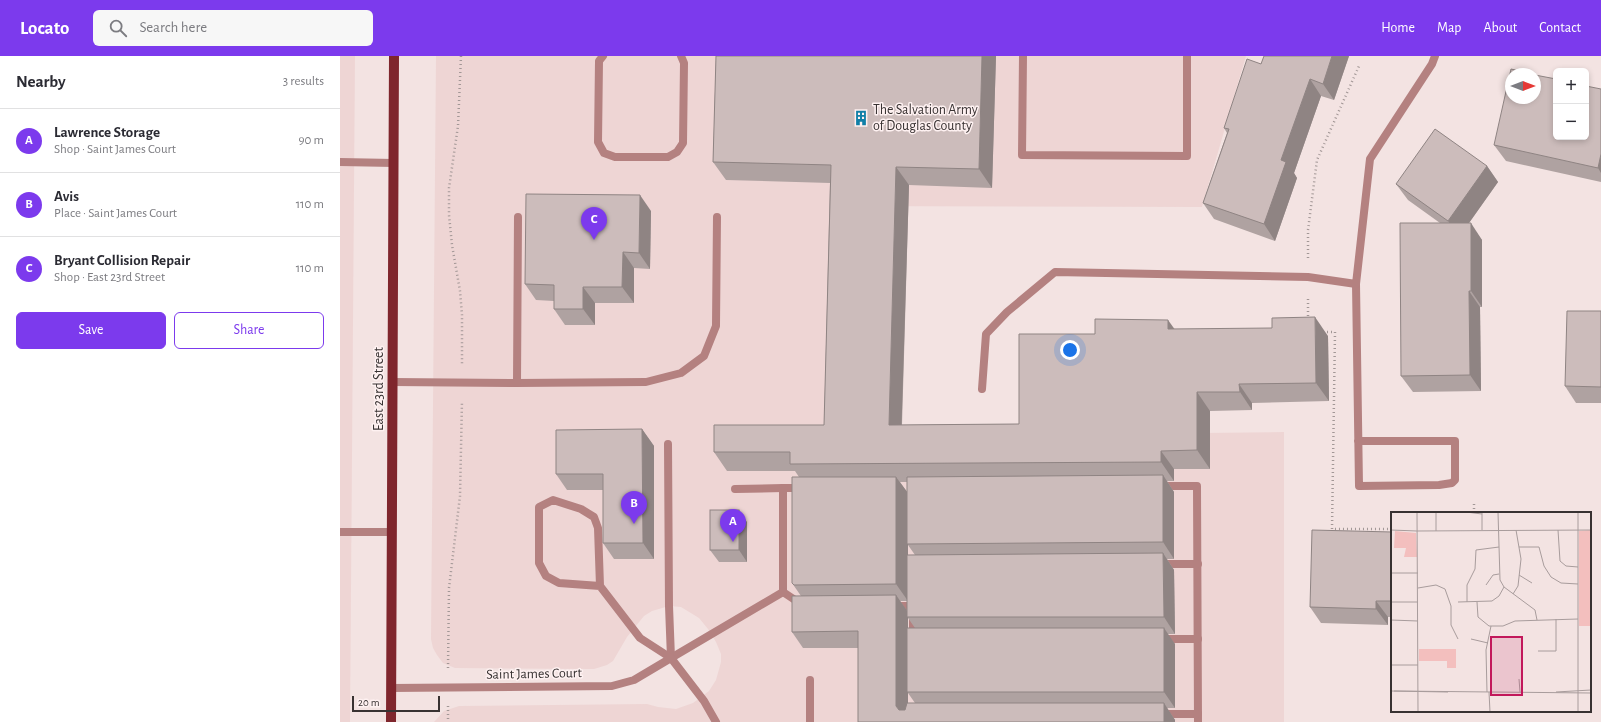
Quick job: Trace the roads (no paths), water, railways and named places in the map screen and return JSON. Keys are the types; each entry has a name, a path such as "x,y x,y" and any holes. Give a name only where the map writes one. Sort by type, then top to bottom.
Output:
{"main road":[{"name":"East 23rd Street","path":"390,722 394,56"}],"street":[{"path":"603,56 598,61 598,142 604,153 615,157 668,157 677,152 683,143 684,63 681,56"},
{"path":"1023,56 1022,155 1179,156 1187,156 1187,56"},
{"path":"1358,442 1456,441 1456,480 1452,483 1439,484 1359,486 1358,442 1356,284 1370,159 1432,64 1435,56"},
{"path":"340,162 394,163"},
{"path":"517,383 518,217"},
{"path":"393,382 646,382 681,373 704,356 716,326 717,217"},
{"path":"982,388 986,334 1006,312 1055,272 1308,277 1356,284"},
{"path":"668,444 669,606 671,658"},
{"path":"1150,486 1197,486 1198,564 1198,718 1151,714"},
{"path":"783,488 784,592 804,607 812,607"},
{"path":"735,489 806,488"},
{"path":"600,586 560,583 546,576 540,563 540,507 553,500 582,509 594,517 598,528 600,586 640,638 671,658 704,701 716,722"},
{"path":"340,532 392,532"},
{"path":"1150,564 1198,564"},
{"name":"Saint James Court","path":"391,688 612,686 634,680 784,592"},
{"path":"882,606 913,603 916,642"},
{"path":"1150,639 1198,638"},
{"path":"810,680 810,722"}],"place":[{"name":"The Salvation Army of Douglas County","path":"861,118"},
{"name":"Bryant Collision Repair","path":"594,240"},
{"name":"Avis","path":"634,524"},
{"name":"Lawrence Storage","path":"733,542"}]}
